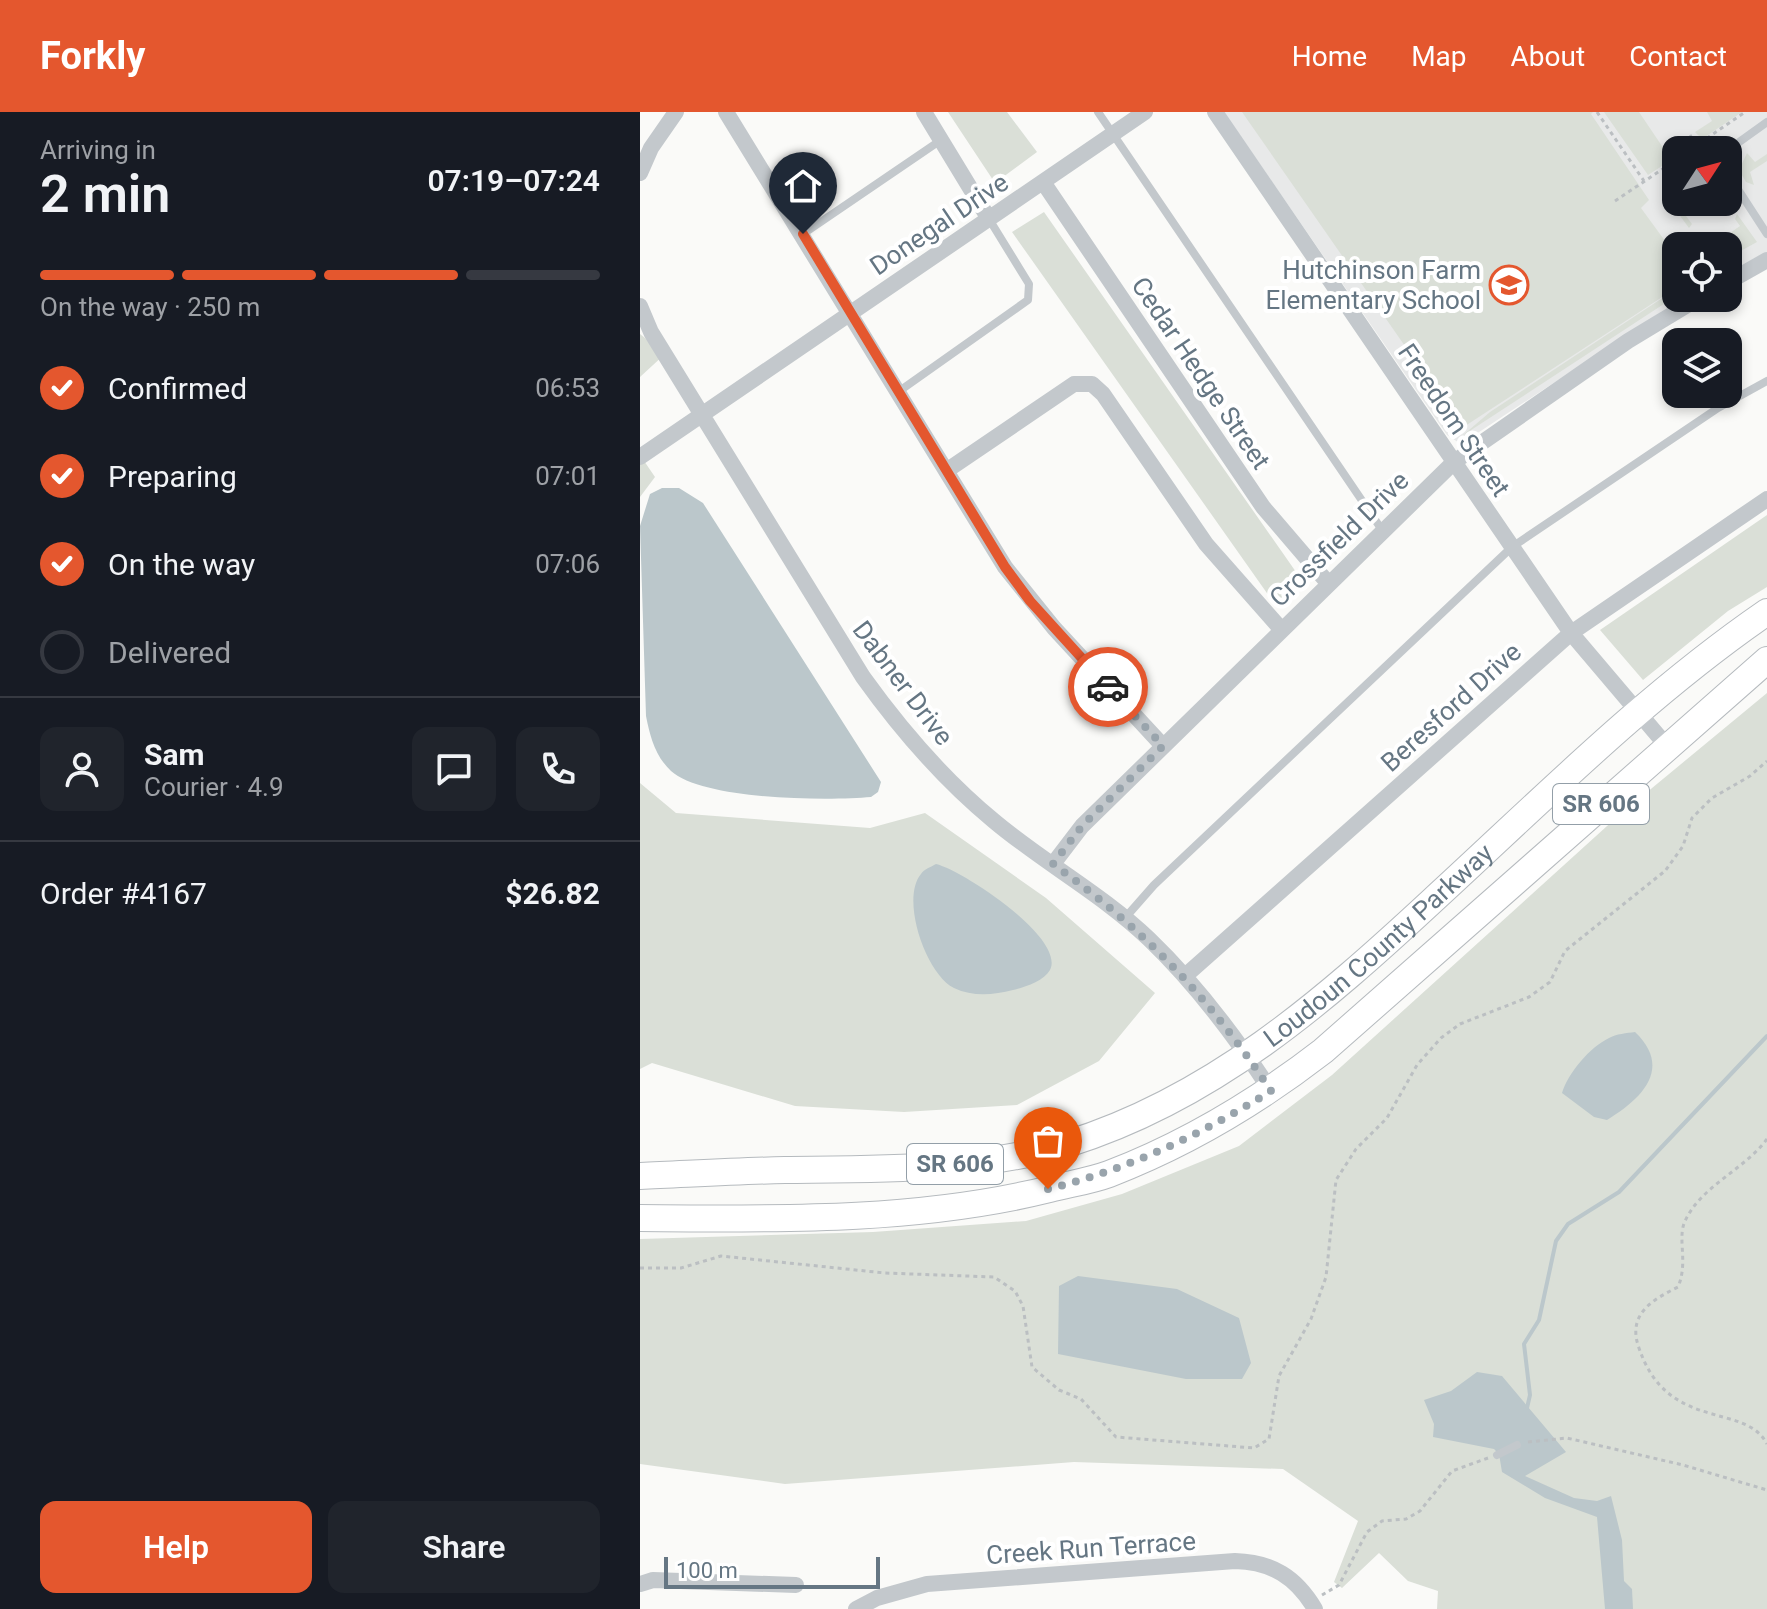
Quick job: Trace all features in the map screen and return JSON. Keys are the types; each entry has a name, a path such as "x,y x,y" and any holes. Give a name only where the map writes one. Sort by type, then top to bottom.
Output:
{"main road":[{"name":"Loudoun County Parkway","path":"640,1176 877,1170 1014,1156 1065,1144 1163,1107 1248,1056 1393,938 1638,714 1767,612"},
{"name":"Loudoun County Parkway","path":"640,1218 882,1214 1019,1197 1105,1175 1176,1145 1271,1091 1402,984 1666,745 1767,660"}],"street":[{"path":"640,173 651,148 676,112"},
{"path":"726,112 946,471 1030,601 1163,746"},
{"path":"924,112 989,219"},
{"name":"Donegal Drive","path":"640,457 1145,112"},
{"name":"Freedom Street","path":"1215,112 1571,633 1666,745"},
{"name":"Cedar Hedge Street","path":"1043,182 1263,507 1328,583"},
{"path":"1742,274 1767,260"},
{"name":"Dabner Drive","path":"640,306 651,332 863,677 895,721 959,790 993,821 1125,918 1185,976 1248,1056 1271,1091"},
{"name":"Crossfield Drive","path":"1053,864 1082,826 1454,462 1628,341 1676,312"},
{"path":"946,471 1074,384 1092,384 1103,394 1206,544 1281,629"},
{"name":"Beresford Drive","path":"1185,976 1571,633 1767,499"},
{"name":"Creek Run Terrace","path":"856,1609 889,1594 927,1584 1235,1561 1252,1561 1281,1571 1312,1604"},
{"path":"640,1584 653,1580 796,1585"}],"lane":[{"path":"1098,112 1382,530"},
{"path":"1742,140 1767,122"},
{"path":"803,234 941,140"},
{"path":"1742,196 1767,234"},
{"path":"898,392 1023,307 1028,300 1029,284 989,219"},
{"path":"1125,918 1154,885 1512,547 1708,415 1767,381"},
{"path":"1497,1455 1517,1445"}],"path":[{"path":"1597,112 1644,181"},
{"path":"1710,136 1745,112"},
{"path":"1615,201 1662,169"},
{"path":"640,1268 681,1268 721,1256 885,1273 994,1277 1015,1291 1023,1306 1032,1367 1059,1390 1081,1399 1116,1437 1254,1448 1269,1439 1279,1376 1311,1319 1326,1277 1336,1180 1356,1149 1387,1118 1417,1065 1441,1038 1460,1024 1529,997 1550,982 1565,951 1665,871 1683,846 1692,818 1712,798 1767,761"},
{"path":"1767,1139 1714,1187 1686,1219 1682,1235 1685,1271 1678,1287 1654,1299 1640,1312 1634,1334 1649,1373 1673,1399 1711,1417 1755,1429 1767,1444"},
{"path":"1517,1445 1539,1439 1567,1438 1683,1465 1767,1490"},
{"path":"1312,1604 1339,1585 1367,1532 1382,1521 1406,1519 1420,1511 1452,1471 1497,1455"}],"shaded area":[{"path":"948,112 1007,112 1037,152 995,183"},
{"name":"Hutchinson Farm Elementary School","path":"1224,112 1767,112 1767,252 1742,265 1742,232 1662,232 1662,311 1461,444 1447,435"},
{"name":"Hutchinson Farm Elementary School","path":"1242,112 1593,112 1591,114 1649,200 1641,208 1662,237 1662,297 1462,428"},
{"path":"1604,112 1639,112 1662,146 1662,166 1648,175"},
{"path":"1707,112 1742,112 1706,136 1699,136 1695,132 1712,121"},
{"path":"1747,153 1755,162 1767,154 1767,161 1750,172 1754,185 1746,182 1742,175 1742,164"},
{"path":"1044,212 1303,582 1274,603 1012,232"},
{"path":"1680,216 1686,216 1692,224 1689,228"},
{"path":"1738,216 1757,242 1742,250 1742,232 1731,232 1740,226 1735,219"},
{"path":"1662,298 1662,305 1462,436 1490,412"},
{"path":"640,334 665,354 640,377"},
{"path":"640,455 655,477 640,497"},
{"path":"662,488 679,488 703,503 881,782 878,792 871,797 826,799 737,793 687,781 671,771 661,759 651,738 646,716 640,526 650,494"},
{"path":"1767,515 1767,587 1728,611 1643,680 1600,630"},
{"path":"1767,693 1767,1609 1437,1609 1438,1591 1408,1581 1379,1553 1342,1588 1334,1582 1358,1521 1283,1469 1074,1462 785,1484 640,1464 640,1239 873,1232 1026,1221 1122,1194 1239,1146 1332,1075 1617,817"},
{"path":"640,783 676,813 870,828 925,813 1046,898 1155,993 1099,1061 1017,1105 904,1112 795,1106 652,1063 640,1069"},
{"path":"936,864 988,892 1028,924 1043,941 1051,957 1047,974 1028,985 991,994 961,991 944,980 934,968 919,935 913,900 921,874"},
{"path":"1635,1032 1652,1058 1652,1070 1641,1092 1620,1112 1607,1120 1594,1117 1562,1093 1574,1069 1594,1048 1612,1037"},
{"path":"1078,1276 1177,1289 1239,1318 1251,1363 1242,1379 1186,1379 1058,1354 1059,1286"},
{"path":"1477,1372 1502,1376 1566,1452 1525,1476 1574,1498 1597,1501 1611,1496 1622,1540 1624,1581 1632,1589 1633,1609 1605,1609 1597,1517 1545,1498 1502,1472 1499,1454 1494,1449 1433,1437 1434,1424 1424,1400 1451,1391"}],"waterway":[{"path":"1527,1408 1530,1395 1524,1344 1539,1320 1556,1241 1568,1224 1619,1192 1767,1036"}],"way so far":[{"path":"1048,1189 1105,1175 1176,1145 1271,1091 1219,1015 1185,976 1125,918 1053,864 1082,826 1163,746 1108,687"}],"place":[{"name":"Hutchinson Farm Elementary School","path":"1509,285"}],"route":[{"path":"803,234 1005,567 1030,601 1108,687"}]}
